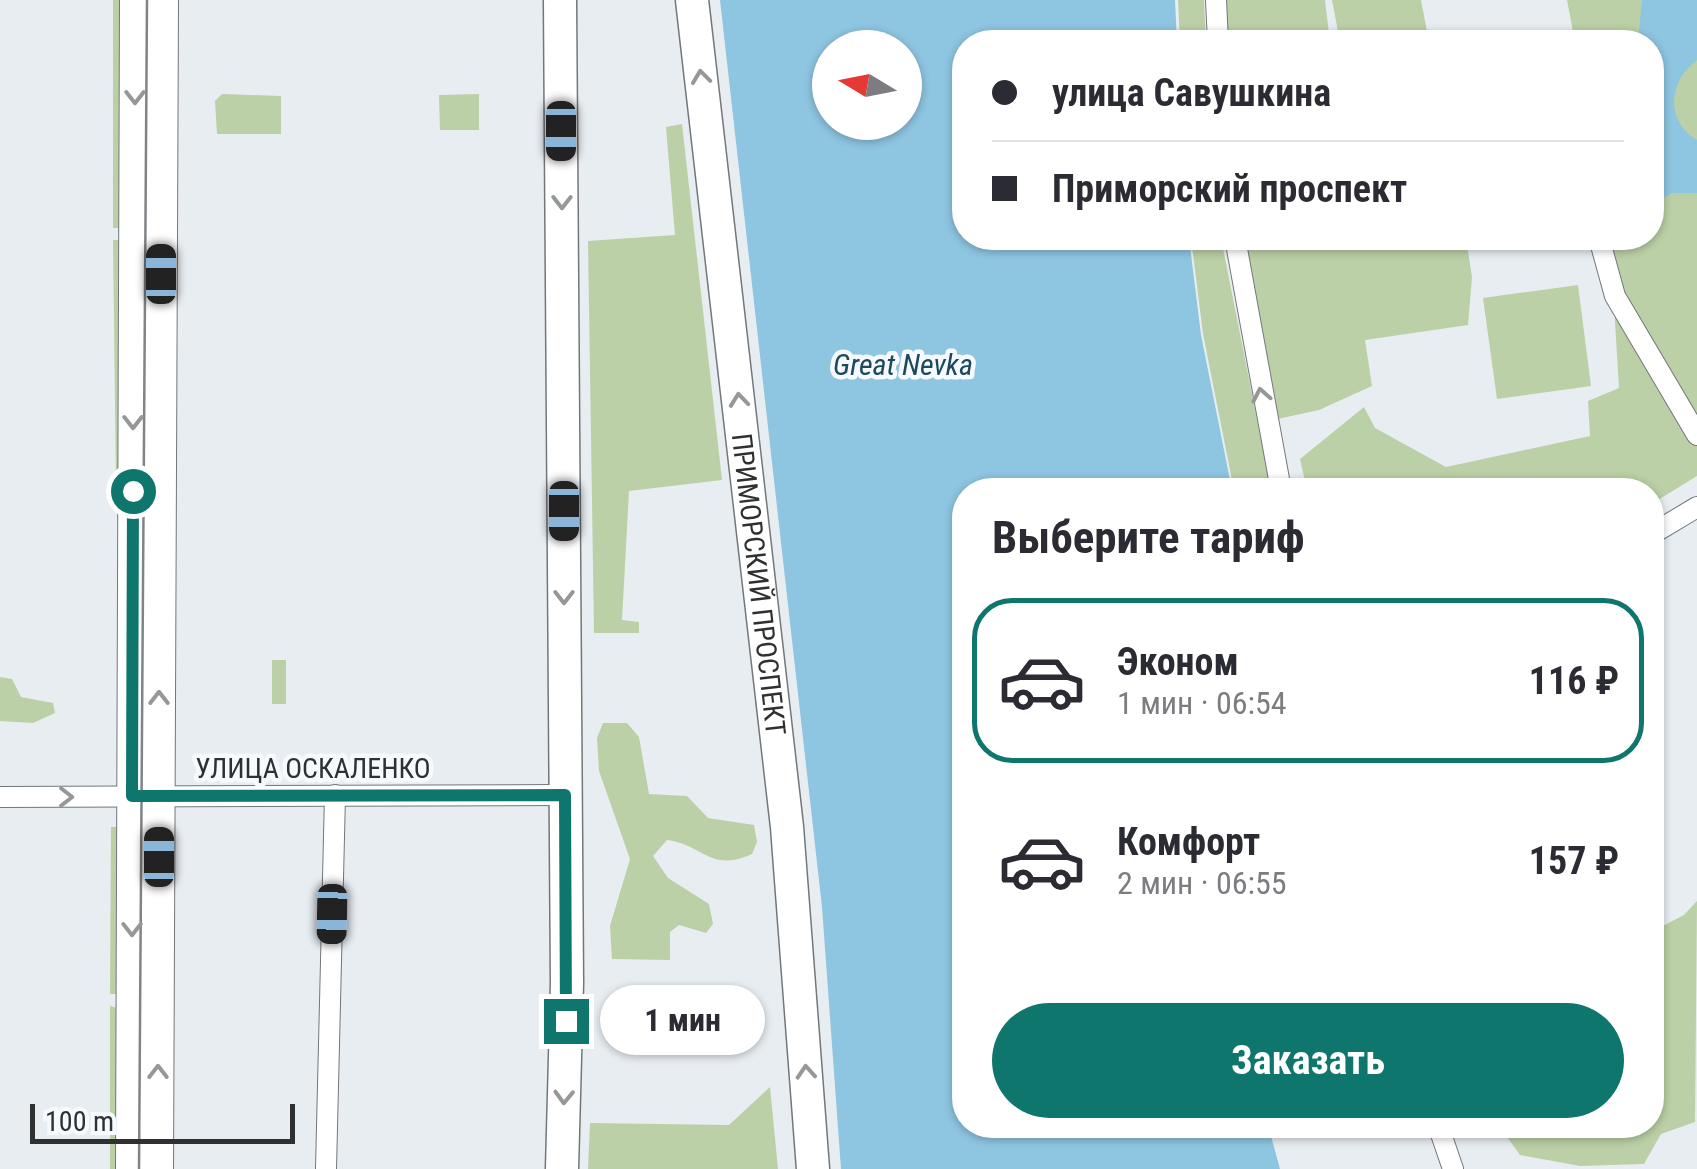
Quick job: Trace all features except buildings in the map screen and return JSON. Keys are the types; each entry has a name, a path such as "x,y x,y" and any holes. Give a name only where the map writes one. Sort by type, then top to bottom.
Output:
{"main road":[{"path":"135,0 146,796 158,1169"},
{"path":"131,1169 146,796 163,0"},
{"path":"560,0 567,984 562,1169"},
{"name":"ПРИМОРСКИЙ ПРОСПЕКТ","path":"692,0 787,827 813,1169"}],"street":[{"path":"1216,0 1217,30"},
{"path":"1237,250 1279,478"},
{"path":"1602,250 1615,296 1697,435"},
{"path":"1664,527 1697,507"},
{"path":"326,1169 335,795"},
{"name":"УЛИЦА ОСКАЛЕНКО","path":"0,797 565,795"},
{"path":"1442,1138 1453,1169"}],"green space":[{"path":"113,0 127,0 128,228 113,228"},
{"path":"1178,0 1204,0 1205,30 1179,30"},
{"path":"1224,0 1325,0 1329,30 1225,30"},
{"path":"1332,0 1421,0 1427,30 1338,30"},
{"path":"1567,0 1697,0 1697,476 1664,496 1664,478 1304,478 1300,459 1364,407 1375,428 1446,467 1590,436 1588,401 1619,388 1611,250 1664,250 1664,30 1573,30"},
{"path":"222,94 281,96 281,134 217,134 215,101"},
{"path":"479,94 479,130 440,130 439,95"},
{"path":"682,124 722,480 629,491 622,620 639,622 639,633 594,633 588,241 675,235 666,127"},
{"path":"113,240 127,240 126,483 116,484"},
{"path":"1192,250 1223,250 1269,478 1232,478 1203,334"},
{"path":"1247,250 1468,250 1472,277 1468,325 1365,340 1372,386 1319,410 1273,420"},
{"path":"1578,285 1591,386 1497,399 1483,298"},
{"path":"272,660 286,660 286,704 272,704"},
{"path":"0,677 12,679 21,697 53,703 55,713 33,723 0,721"},
{"path":"603,723 627,723 639,737 649,794 687,796 708,818 754,825 757,842 752,854 738,859 716,859 667,840 653,856 668,878 709,904 713,924 706,933 679,925 670,932 670,960 612,959 610,926 630,859 599,771 597,738"},
{"path":"111,827 125,827 117,994 110,994"},
{"path":"1697,901 1695,1122 1664,1133 1664,925 1684,915"},
{"path":"110,1006 121,1009 123,1169 110,1169"},
{"path":"770,1087 778,1169 588,1169 590,1123 729,1125"},
{"path":"1508,1138 1659,1138 1644,1164 1580,1166 1520,1155"}],"water":[{"name":"Great Nevka","path":"720,0 1175,0 1176,30 952,30 952,250 1190,250 1201,335 1230,478 952,478 952,1138 1272,1138 1280,1169 841,1169 822,907"},
{"path":"1642,0 1697,0 1697,60 1680,79 1674,101 1679,122 1697,140 1697,193 1672,193 1664,198 1664,30 1639,30"}],"tram line":[{"path":"139,1169 147,0"}],"route":[{"path":"133,491 132,796 565,795 566,1021"}]}
